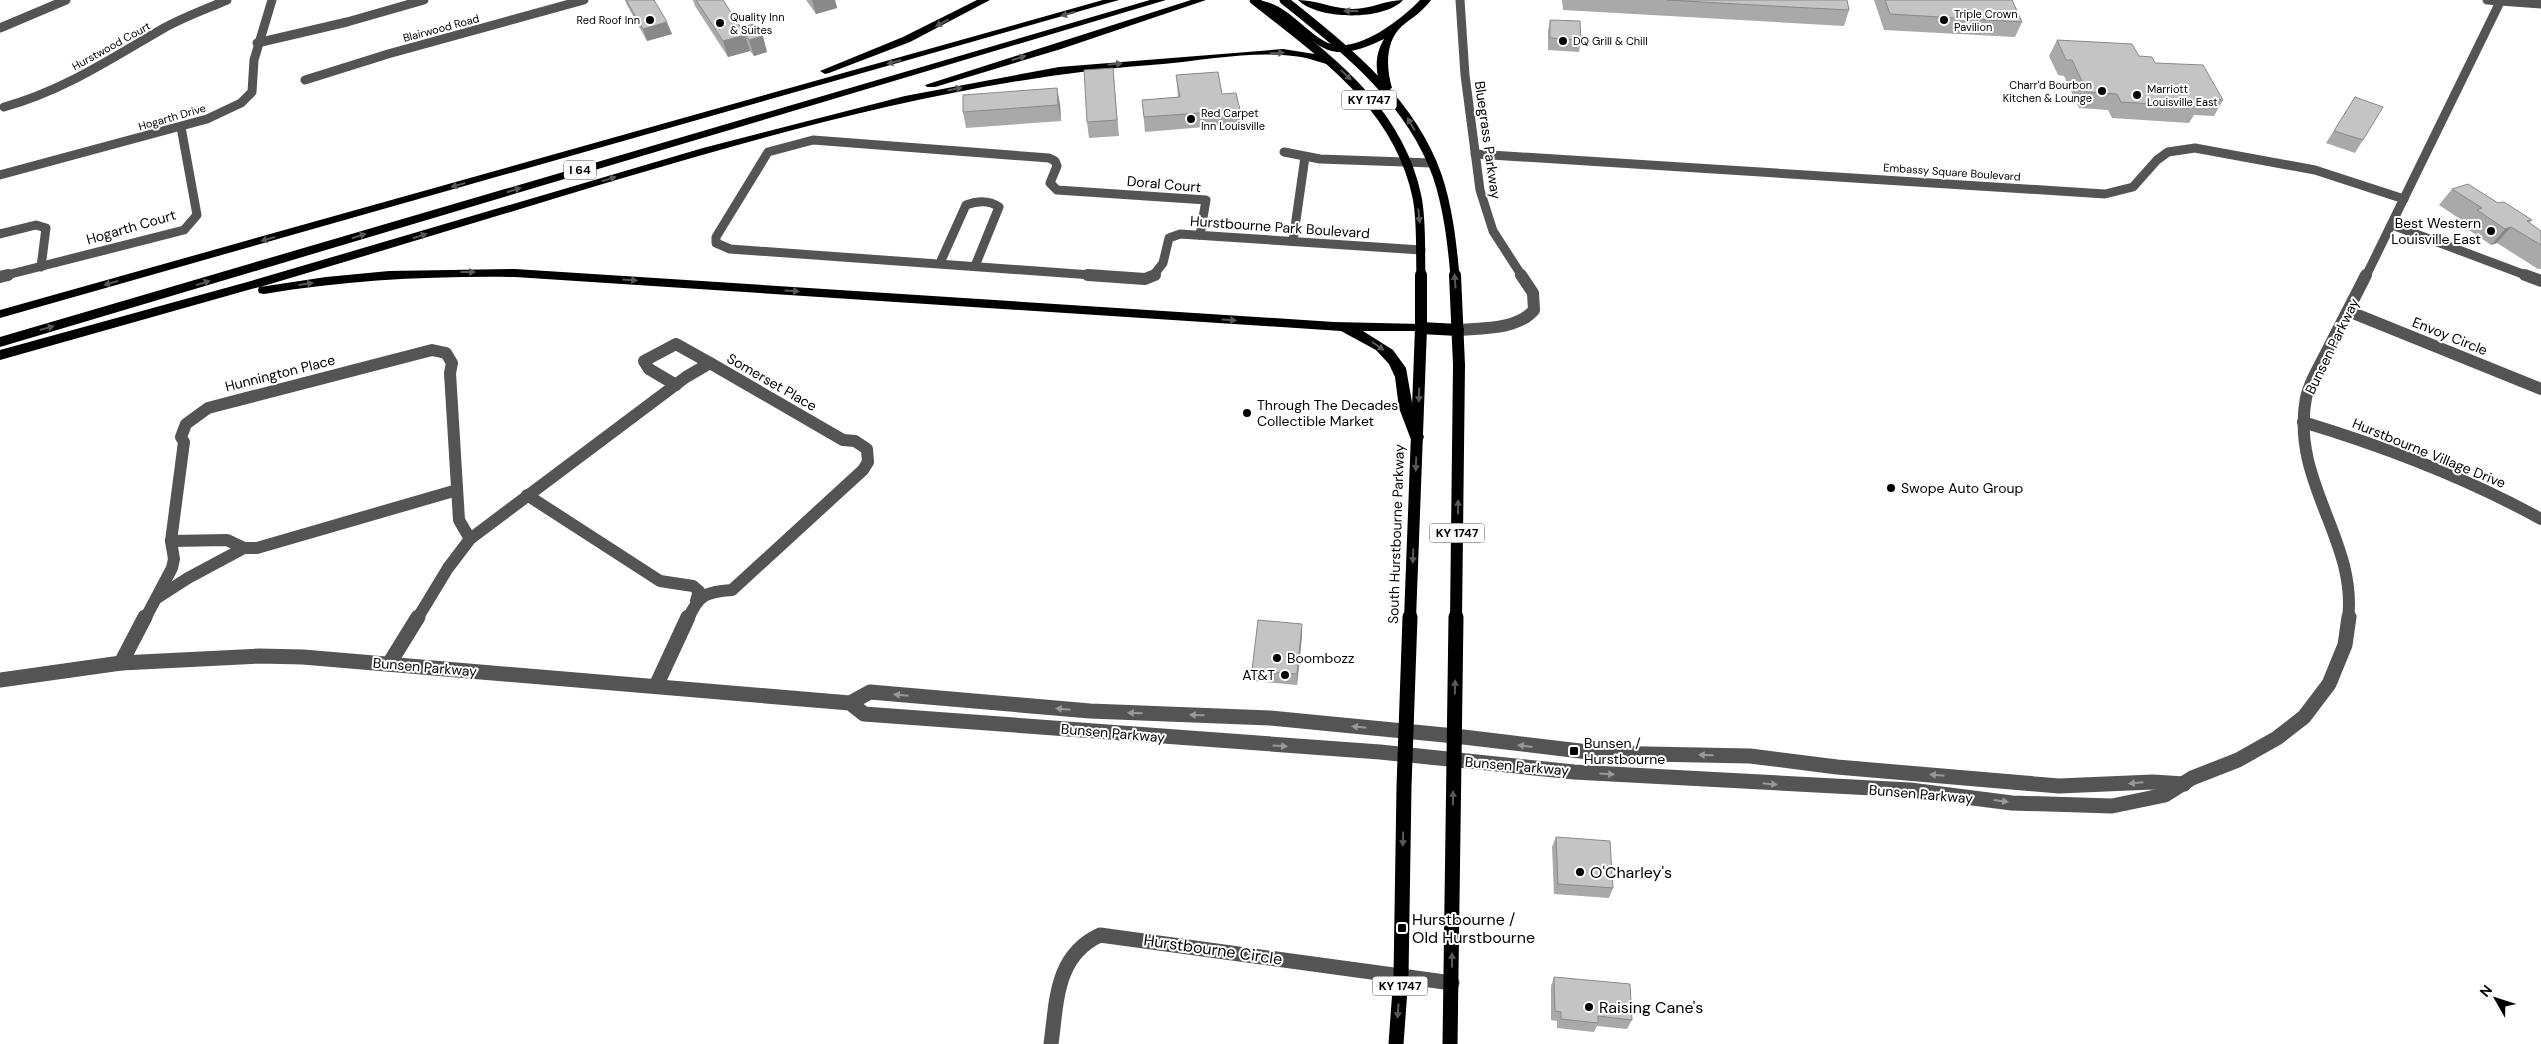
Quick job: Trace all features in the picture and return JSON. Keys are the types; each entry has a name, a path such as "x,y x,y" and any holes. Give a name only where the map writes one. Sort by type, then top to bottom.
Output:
{"highway":[{"path":"572,153 852,62 925,32 985,0"},
{"name":"I 64","path":"0,314 1114,0"},
{"name":"I 64","path":"0,342 1160,0"},
{"path":"0,355 172,308 738,142 1057,47 1201,0"},
{"path":"1258,0 1287,17 1326,46 1344,49 1366,43 1399,23 1426,0"},
{"path":"1303,0 1327,9 1350,12 1373,10 1398,0"},
{"path":"1386,88 1380,62 1382,50 1399,23"},
{"path":"738,142 932,93 1085,67 1286,52 1308,54 1333,63"},
{"path":"172,308 310,283 414,273 468,272 996,303 1334,326 1421,328"},
{"path":"1334,326 1359,334 1378,346 1395,362 1402,375 1405,404 1417,437"}],"main road":[{"name":"South Hurstbourne Parkway","path":"1254,0 1333,63 1361,89 1376,108 1399,145 1417,196 1421,250 1421,328 1406,755 1401,976 1396,1044"},
{"name":"KY 1747","path":"1284,0 1344,49 1386,88 1404,111 1436,173 1448,224 1454,264 1458,330 1455,736 1450,1044"},
{"path":"1421,328 1458,330"}],"street":[{"path":"0,22 45,4 66,0"},
{"name":"Hurstwood Court","path":"4,107 39,95 86,74 166,28 228,0"},
{"name":"Hogarth Drive","path":"0,175 181,127 227,111 248,96 253,88 257,43 270,11 272,0"},
{"path":"257,43 338,25 424,0"},
{"name":"Blairwood Road","path":"305,80 388,54 584,0"},
{"name":"Bluegrass Parkway","path":"1458,330 1507,325 1528,316 1534,310 1533,293 1500,244 1486,215 1480,190 1465,75 1460,0"},
{"path":"2487,0 2541,4"},
{"name":"Bunsen Parkway","path":"0,680 121,663 189,658 259,656 390,664 850,703 864,714 1406,755 1574,772 1724,779 1784,785 1910,790 2012,803 2112,806 2164,795 2192,778 2238,760 2269,743 2304,717 2329,684 2345,645 2349,614 2347,584 2338,547 2310,477 2303,444 2306,396 2316,372 2392,225 2455,90 2501,0"},
{"path":"0,28 45,4"},
{"name":"Hogarth Court","path":"0,277 184,230 197,215 181,127"},
{"name":"Hurstbourne Park Boulevard","path":"1085,192 1053,187 1050,183 1058,166 1055,161 1048,158 813,140 768,152 716,237 716,243 730,249 1152,278 1160,272 1170,238 1180,234 1421,250"},
{"name":"Embassy Square Boulevard","path":"1475,154 2105,194 2133,187 2157,160 2168,152 2195,148 2315,170 2404,199"},
{"path":"1284,152 1305,157 1407,164 1432,163"},
{"path":"1293,241 1305,157"},
{"name":"Doral Court","path":"1085,192 1206,200 1200,234"},
{"path":"940,264 966,205 974,202 995,203 999,207 976,266"},
{"path":"0,234 36,225 46,228 41,267"},
{"path":"2392,225 2541,281"},
{"name":"Envoy Circle","path":"2348,311 2541,389"},
{"path":"676,385 649,369 644,361 661,350 676,344 710,363"},
{"name":"Hunnington Place","path":"121,663 172,568 174,559 171,540 184,442 181,437 186,424 193,416 220,404 432,350 448,354 452,359 450,373 459,520 470,539"},
{"name":"Somerset Place","path":"390,664 452,562 470,539 676,385 710,363 843,440 860,443 867,449 868,462 863,470 732,590 710,592 696,602"},
{"name":"Hurstbourne Village Drive","path":"2303,422 2351,437 2478,486 2541,519"},
{"path":"171,540 226,540 244,548 257,548 457,490"},
{"path":"527,495 660,581 693,586 699,592 656,686"},
{"path":"155,600 188,578 244,548"},
{"name":"Bunsen Parkway","path":"850,703 870,692 1090,711 1270,718 1455,736 1533,748 1597,753 1750,756 1837,767 2058,786 2086,787 2156,781 2184,784"},
{"name":"Hurstbourne Circle","path":"1052,1044 1066,961 1084,941 1100,935 1452,983"}],"building":[{"name":"Red Roof Inn","path":"626,0 654,0 667,22 643,29"},
{"path":"696,0 723,0 741,28 753,24 763,36 749,40 745,35 723,41"},
{"path":"1667,0 1847,0 1849,10 1772,6"},
{"path":"1885,0 2012,0 2022,22 1890,14"},
{"path":"1550,20 1580,21 1581,40 1550,38"},
{"path":"2057,40 2132,44 2139,56 2152,57 2155,63 2203,65 2223,100 2194,98 2199,107 2121,102 2117,94 2087,92 2072,60 2066,60"},
{"path":"1113,68 1117,120 1087,122 1084,70"},
{"path":"1218,72 1222,94 1236,93 1240,110 1144,117 1142,100 1180,97 1176,75"},
{"path":"1057,88 1058,105 963,112 963,95"},
{"path":"2355,97 2383,107 2363,140 2334,131"},
{"path":"2468,184 2498,203 2504,202 2532,220 2527,221 2541,231 2541,245 2511,227 2505,229 2477,210 2482,208 2452,189"},
{"name":"Boombozz","path":"1258,620 1302,624 1297,674 1252,670"},
{"name":"O'Charley's","path":"1556,837 1610,841 1613,888 1558,884"},
{"name":"Raising Cane's","path":"1554,977 1630,984 1632,1020 1598,1016 1598,1023 1561,1019 1561,1012 1555,1011"}],"place":[{"name":"Red Roof Inn","path":"650,20"},
{"name":"Triple Crown Pavilion","path":"1944,20"},
{"name":"Quality Inn & Suites","path":"720,23"},
{"name":"DQ Grill & Chill","path":"1563,41"},
{"name":"Charr'd Bourbon Kitchen & Lounge","path":"2102,91"},
{"name":"Marriott Louisville East","path":"2137,95"},
{"name":"Red Carpet Inn Louisville","path":"1191,119"},
{"name":"Best Western Louisville East","path":"2491,231"},
{"name":"Through The Decades Collectible Market","path":"1247,413"},
{"name":"Swope Auto Group","path":"1891,488"},
{"name":"Boombozz","path":"1277,658"},
{"name":"AT&T","path":"1285,675"},
{"name":"Bunsen / Hurstbourne","path":"1574,751"},
{"name":"O'Charley's","path":"1580,872"},
{"name":"Hurstbourne / Old Hurstbourne","path":"1402,928"},
{"name":"Raising Cane's","path":"1589,1007"}]}
